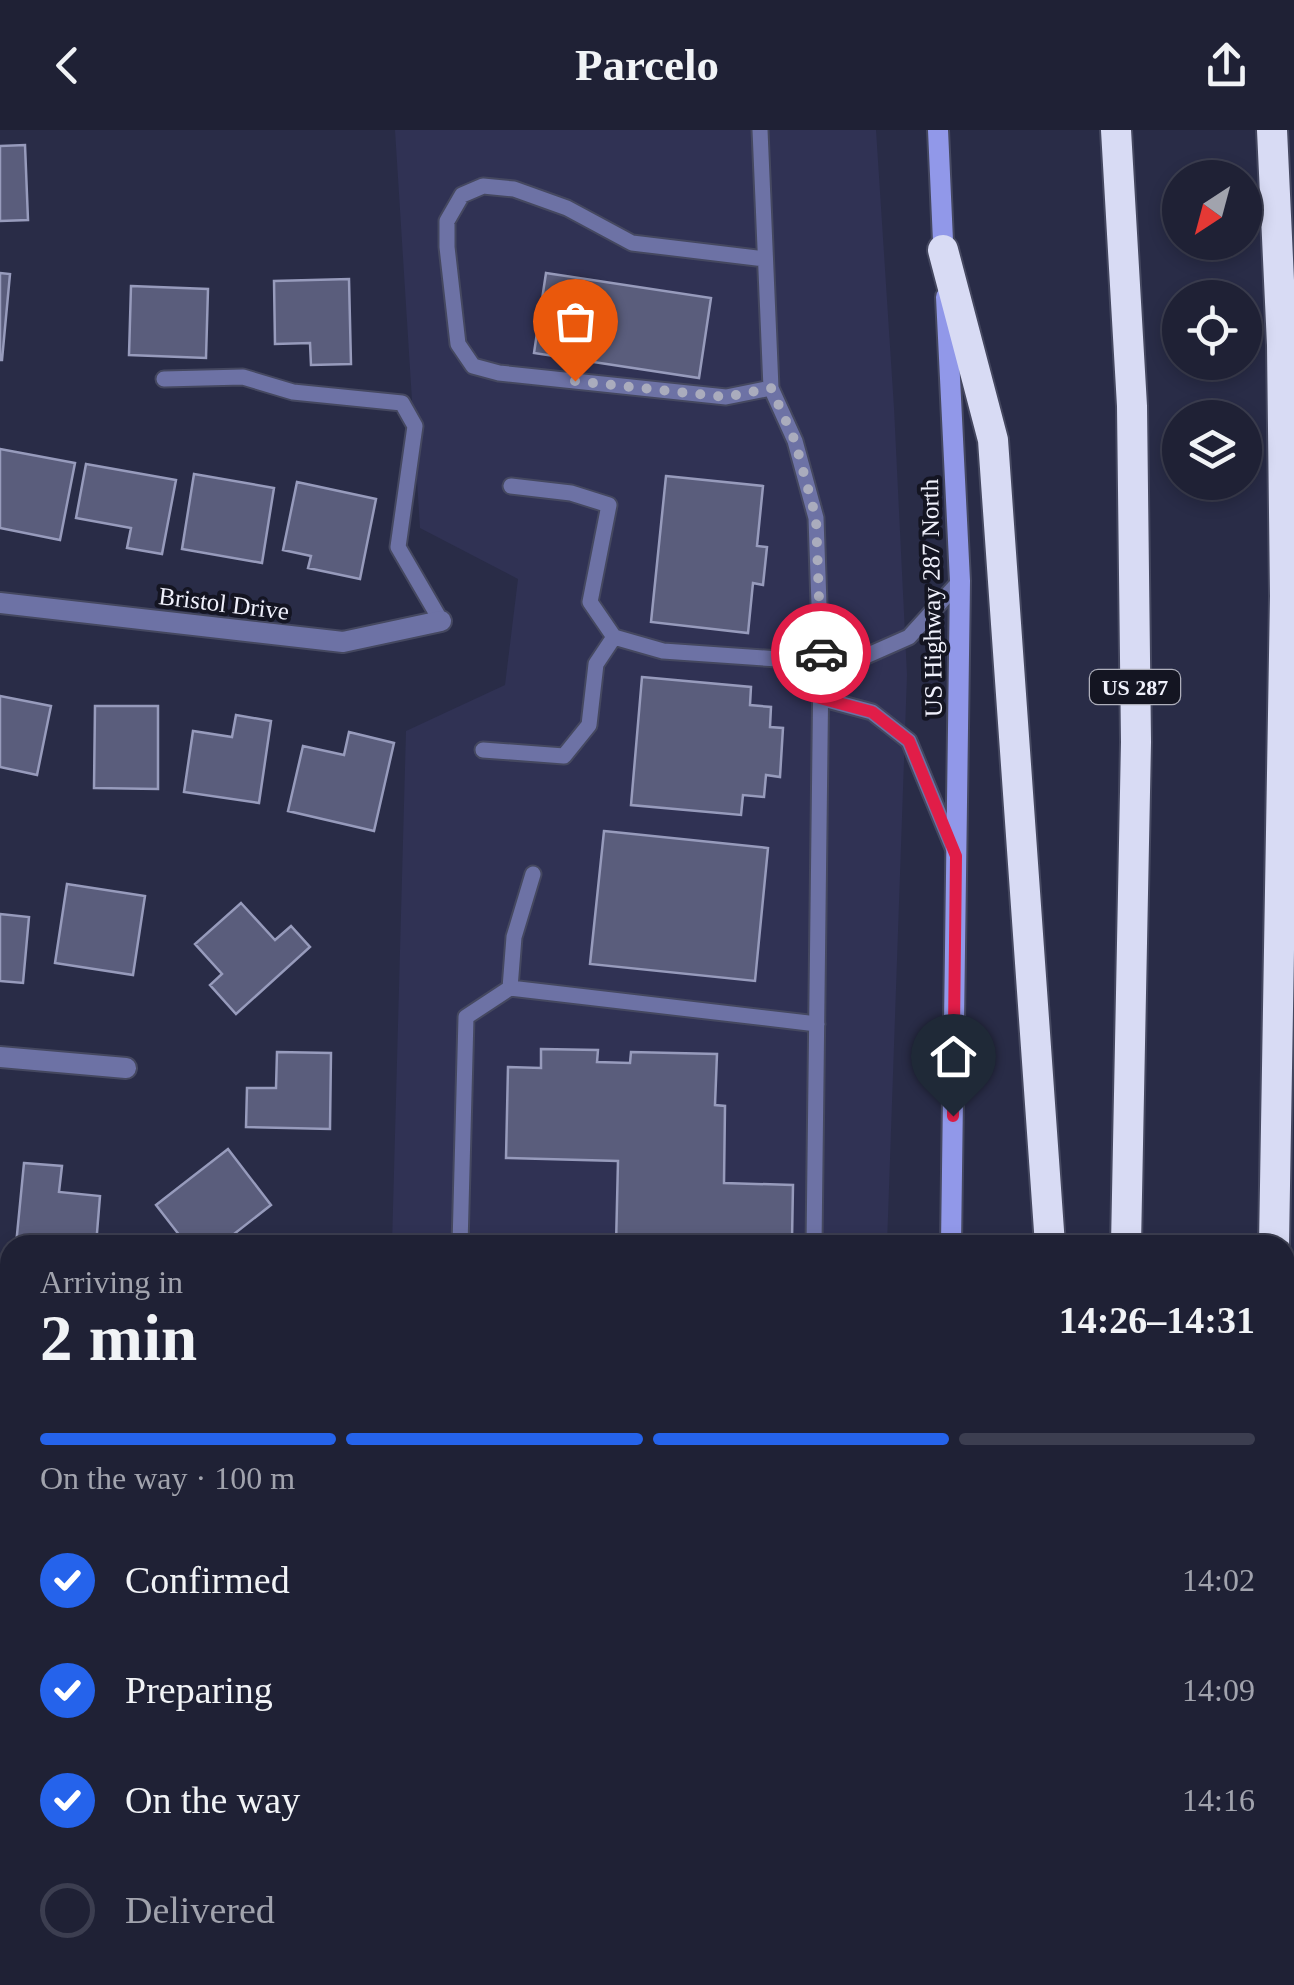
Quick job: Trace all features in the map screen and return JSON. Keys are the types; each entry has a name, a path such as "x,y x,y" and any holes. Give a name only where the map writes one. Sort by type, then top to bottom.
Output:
{"highway":[{"name":"US 287","path":"1116,130 1132,406 1136,722 1126,1235"},
{"path":"1272,130 1282,345 1285,596 1274,1235"},
{"path":"943,250 992,440 1049,1235"}],"main road":[{"name":"US Highway 287 North","path":"938,130 960,581 951,1235"}],"street":[{"name":"Bristol Drive","path":"0,603 344,642 441,621"},
{"path":"0,1058 126,1068"}],"lane":[{"path":"760,130 771,388 795,441 816,518 821,662 814,1235"},
{"path":"765,259 632,244 567,208 514,189 483,186 462,196 447,221 458,344 473,366 499,374 726,397 771,388"},
{"path":"164,379 243,377 293,392 402,403 415,426 398,547 441,621"},
{"path":"511,486 571,493 609,504 590,602 614,638 663,652 821,662 866,656 909,637 960,581"},
{"path":"484,750 564,756 589,725 596,664 614,638"},
{"path":"820,698 872,712 909,741 956,856"},
{"path":"510,988 514,937 533,874"},
{"path":"460,1235 466,1017 510,988 817,1024"}],"shaded area":[{"path":"395,130 876,130 907,675 887,1235 392,1235 406,731 505,685 518,579 420,528"}],"building":[{"path":"25,145 28,220 0,221 0,146"},
{"path":"0,273 10,274 2,360 0,360"},
{"path":"546,273 711,298 699,378 534,353"},
{"path":"349,279 351,364 311,365 310,343 275,344 274,281"},
{"path":"131,286 208,289 206,358 129,355"},
{"path":"0,449 75,463 60,540 0,528"},
{"path":"86,464 176,480 162,554 127,548 131,528 76,518"},
{"path":"194,474 274,488 262,563 182,549"},
{"path":"666,476 763,486 757,546 767,547 763,585 753,583 748,633 651,622"},
{"path":"297,482 376,499 360,579 308,568 311,556 283,550"},
{"path":"642,677 751,687 750,705 771,707 770,727 783,728 780,777 766,775 764,797 743,795 741,815 631,805"},
{"path":"0,696 51,706 37,775 0,767"},
{"path":"95,706 158,706 158,789 94,788"},
{"path":"236,715 271,721 259,803 184,792 193,731 232,737"},
{"path":"349,732 394,743 374,831 288,811 303,746 344,755"},
{"path":"604,831 768,848 755,981 590,964"},
{"path":"67,884 145,896 133,975 55,963"},
{"path":"241,903 275,940 291,926 310,947 236,1014 210,985 222,974 195,944"},
{"path":"0,914 29,917 23,983 0,981"},
{"path":"541,1049 598,1050 597,1062 630,1063 631,1052 717,1054 715,1105 725,1106 724,1183 793,1185 792,1235 616,1235 618,1161 506,1158 508,1067 541,1068"},
{"path":"277,1052 331,1053 330,1129 246,1127 247,1088 276,1088"},
{"path":"228,1149 271,1205 233,1235 179,1235 156,1205"},
{"path":"24,1163 62,1166 59,1192 100,1196 97,1235 17,1235"}],"way so far":[{"path":"575,381 726,397 771,388 795,441 816,518 821,653"}],"route":[{"path":"821,653 820,698 872,712 909,741 956,856 953,1116"}]}
